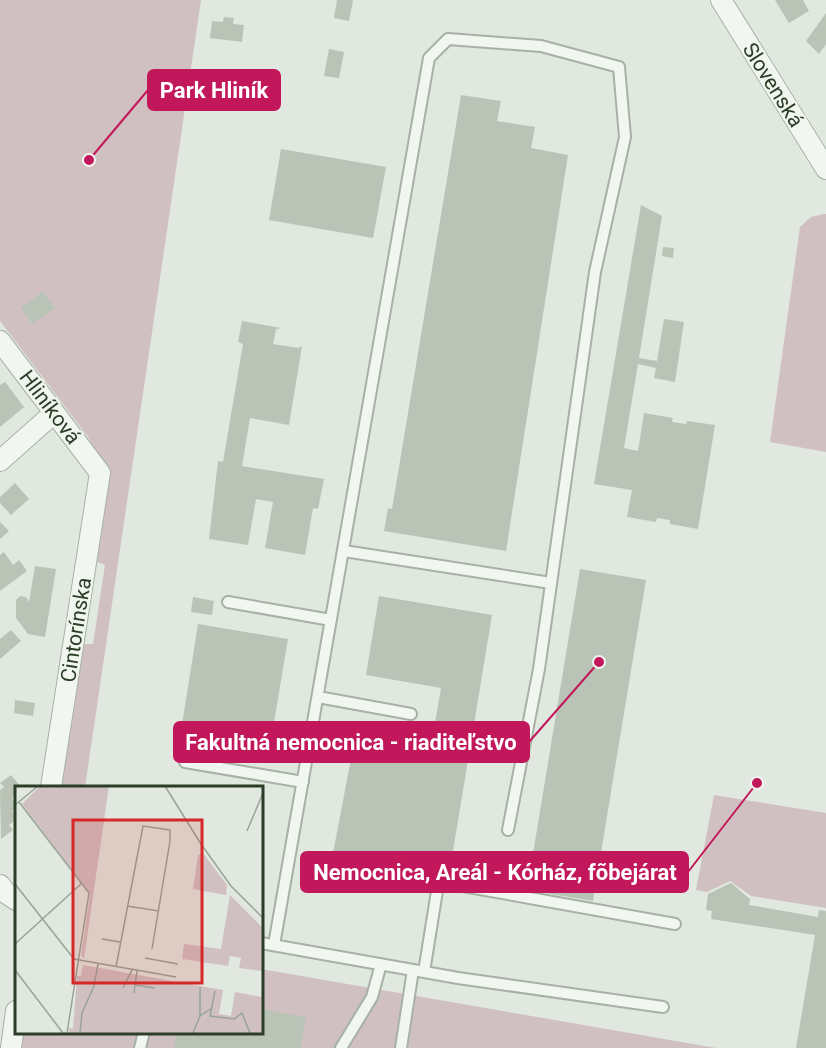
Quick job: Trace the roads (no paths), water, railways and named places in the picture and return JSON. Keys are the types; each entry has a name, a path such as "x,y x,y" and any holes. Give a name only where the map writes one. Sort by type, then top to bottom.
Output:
{"street":[{"name":"Slovenská","path":"721,0 826,169"},
{"name":"Hliníková","path":"0,341 100,473"},
{"path":"0,461 54,413"},
{"name":"Cintorínska","path":"51,786 100,473"},
{"path":"0,885 15,899"},
{"path":"11,1048 15,1018"}],"lane":[{"path":"274,945 429,58 448,39 541,46 619,67 625,136 595,272 539,669 508,830"},
{"path":"344,551 551,583"},
{"path":"228,602 332,620"},
{"path":"318,697 411,714"},
{"path":"185,762 303,782"},
{"path":"463,886 675,924"},
{"path":"401,1048 437,891"},
{"path":"262,943 419,971 663,1007"},
{"path":"340,1048 372,997 381,964"},
{"path":"140,1048 144,1033"}],"place":[{"name":"Park Hliník","path":"89,160"},
{"name":"Fakultná nemocnica - riaditeľstvo","path":"599,662"},
{"name":"Nemocnica, Areál - Kórház, fõbejárat","path":"757,783"}]}
